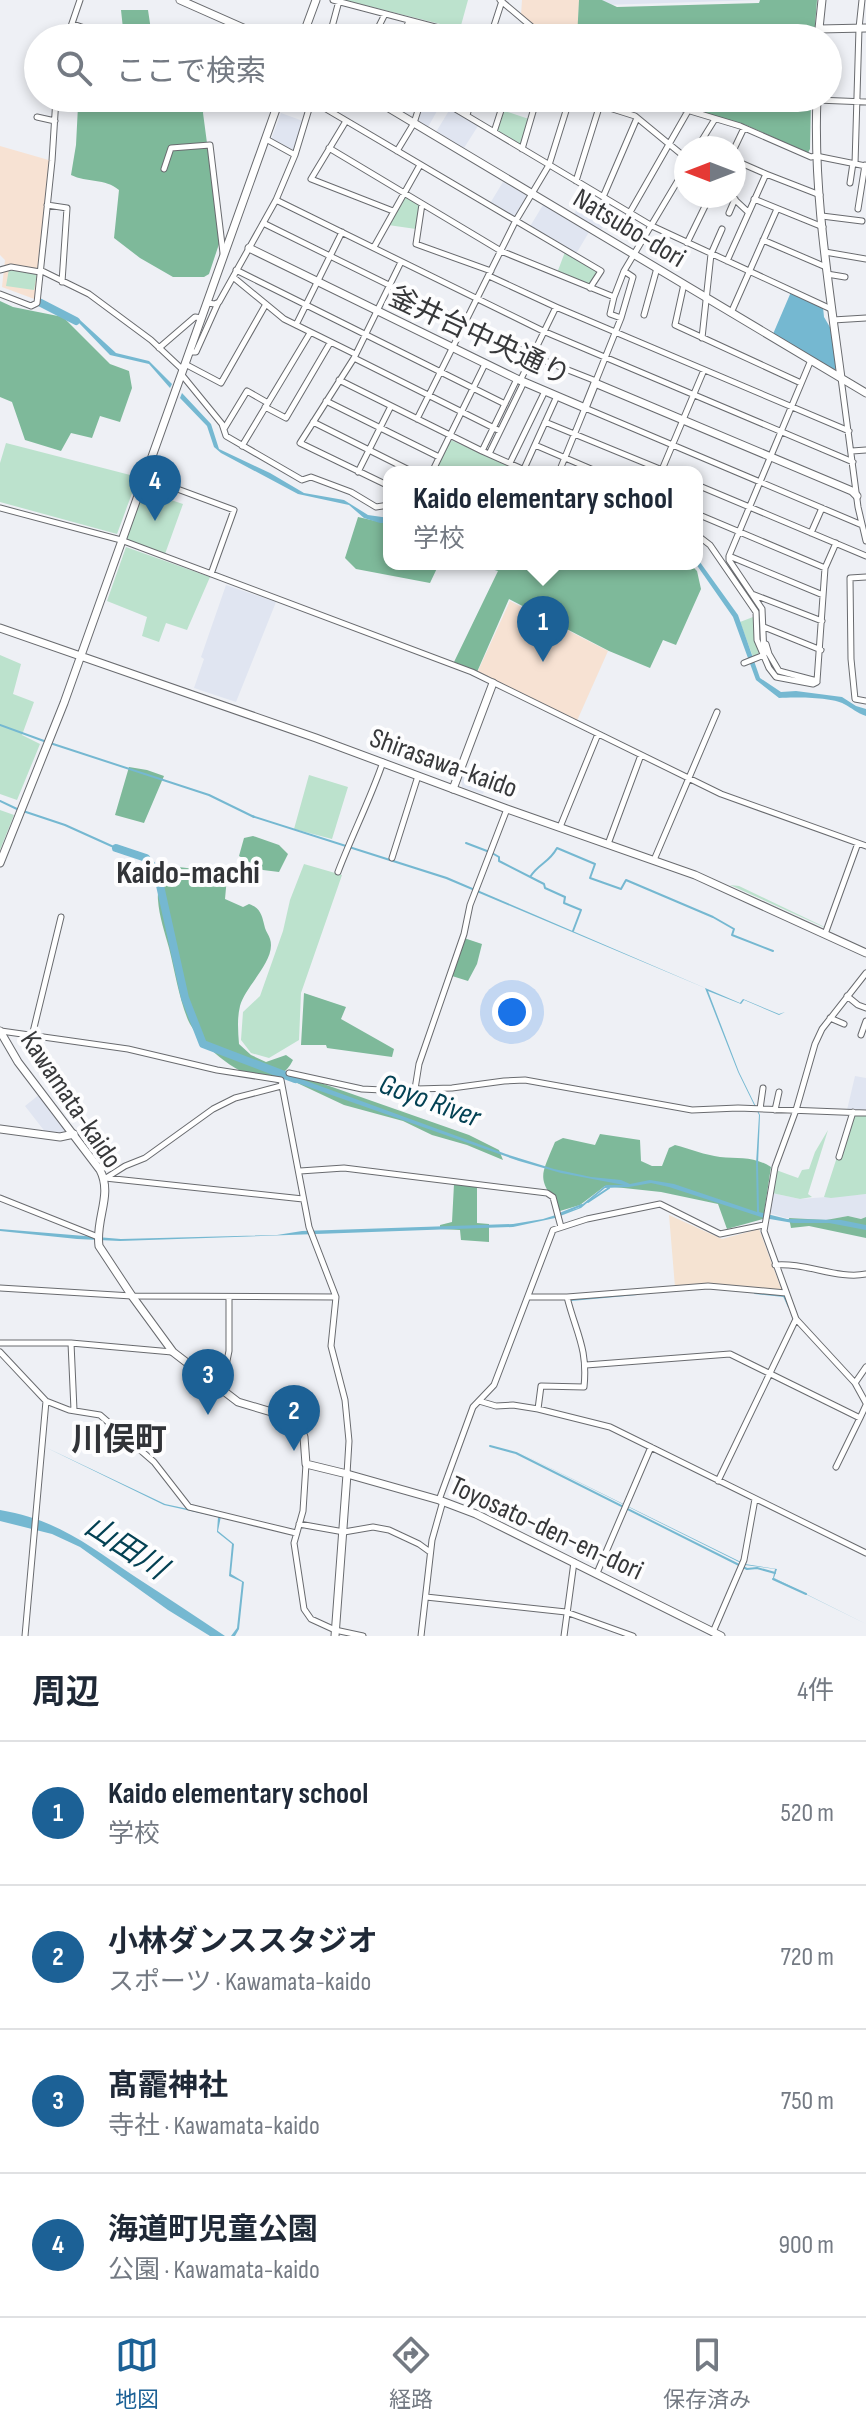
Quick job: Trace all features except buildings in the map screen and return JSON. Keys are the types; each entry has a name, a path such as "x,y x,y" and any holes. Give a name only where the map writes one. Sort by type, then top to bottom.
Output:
{"main road":[{"path":"180,0 234,24"},
{"path":"307,24 316,0"},
{"path":"820,24 822,0"},
{"path":"842,31 862,28"},
{"path":"0,863 81,654 275,112"},
{"name":"Natsubo-dori","path":"396,112 866,393"},
{"path":"816,112 816,156 826,270 841,378"},
{"name":"釜井台中央通り","path":"249,248 485,364 585,408 595,382 852,491 857,496"},
{"name":"Shirasawa-kaido","path":"0,628 81,654 654,860 715,884 866,953"},
{"path":"453,789 493,683"},
{"name":"Kawamata-kaido","path":"0,1031 18,1062 105,1178 106,1191 98,1237"},
{"path":"0,1129 60,1137 74,1134"},
{"path":"98,1237 103,1255 173,1352 245,1405 293,1419 302,1430 306,1464 347,1474 335,1633"},
{"name":"Toyosato-den-en-dori","path":"347,1474 441,1501 512,1530 721,1636"}],"street":[{"path":"73,24 80,0"},
{"path":"850,183 854,163 862,0"},
{"path":"332,24 337,1 420,24"},
{"path":"494,24 501,1 527,23"},
{"path":"380,24 385,14"},
{"path":"842,101 866,102"},
{"path":"0,294 31,306 37,302 55,112"},
{"path":"189,352 196,352 219,302 276,200 295,155 308,112"},
{"path":"332,112 601,271 590,288"},
{"path":"397,151 418,112"},
{"path":"463,112 629,214 832,309"},
{"path":"494,132 500,112"},
{"path":"522,149 533,112"},
{"path":"417,419 515,222 549,165 566,112"},
{"path":"576,181 598,112"},
{"path":"624,112 674,147"},
{"path":"629,214 687,112"},
{"path":"691,112 744,128 811,157 865,166 858,209"},
{"path":"37,117 55,121"},
{"path":"603,197 637,118"},
{"path":"704,136 715,119"},
{"path":"346,121 311,179 393,211"},
{"path":"740,136 744,128"},
{"path":"266,139 295,155"},
{"path":"164,169 171,148 210,145 223,258"},
{"path":"329,148 501,251 614,297"},
{"path":"374,247 420,165"},
{"path":"746,165 820,195"},
{"path":"727,261 766,174"},
{"path":"621,318 610,314 624,271 674,188"},
{"path":"754,199 823,227"},
{"path":"276,200 543,331 853,462"},
{"path":"422,204 416,244 490,273 615,333 849,431"},
{"path":"47,205 67,208 62,282"},
{"path":"687,243 704,208"},
{"path":"729,213 730,208"},
{"path":"744,208 748,212"},
{"path":"731,313 777,209"},
{"path":"822,216 862,221"},
{"path":"263,223 532,355 595,382 621,318 633,277 624,271"},
{"path":"702,338 711,254 722,229"},
{"path":"296,325 342,232"},
{"path":"763,240 845,277"},
{"path":"825,252 866,259"},
{"path":"383,483 300,443 354,356 401,262"},
{"path":"0,270 11,267 40,271 89,294 183,369 226,436 302,480 311,477 351,492 376,507 383,506"},
{"path":"644,315 657,268"},
{"path":"236,270 505,404"},
{"path":"233,277 277,314 296,325 500,431"},
{"path":"684,284 675,325 801,383"},
{"path":"207,303 219,302"},
{"path":"183,369 221,383 266,304"},
{"path":"489,454 556,307"},
{"path":"159,348 195,317 202,318"},
{"path":"833,320 866,318"},
{"path":"242,446 310,333"},
{"path":"224,430 247,391 286,418 331,343"},
{"path":"729,556 811,360"},
{"path":"435,466 485,364"},
{"path":"665,466 704,370"},
{"path":"841,378 866,541"},
{"path":"339,380 516,466"},
{"path":"482,451 505,404 521,381"},
{"path":"510,463 545,391"},
{"path":"527,466 557,396"},
{"path":"326,401 439,457"},
{"path":"358,472 391,406"},
{"path":"562,466 585,408 862,525"},
{"path":"313,422 401,466"},
{"path":"545,422 651,466"},
{"path":"535,445 584,466"},
{"path":"852,451 866,450"},
{"path":"144,477 234,510 211,574"},
{"path":"703,488 866,556"},
{"path":"857,496 866,503"},
{"path":"0,508 121,540 457,667 735,800 866,846"},
{"path":"811,533 822,508"},
{"path":"703,516 825,568"},
{"path":"703,540 710,545 756,612 757,640 762,657 776,677 813,684 817,681"},
{"path":"817,681 825,568 836,543"},
{"path":"729,556 762,609 769,654 776,669 817,681"},
{"path":"729,556 823,595"},
{"path":"866,577 850,578 855,699 866,701"},
{"path":"752,594 822,621"},
{"path":"762,657 764,630"},
{"path":"764,630 821,650"},
{"path":"744,663 762,657"},
{"path":"654,860 717,712"},
{"path":"560,827 598,734"},
{"path":"608,844 641,755"},
{"path":"338,872 362,812 371,798 383,762"},
{"path":"392,858 418,776"},
{"path":"415,1089 419,1064 464,934 470,905 507,809"},
{"path":"825,934 858,843"},
{"path":"32,1036 61,917"},
{"path":"836,1467 866,1404 855,1383 796,1319 768,1246 764,1225 775,1167 815,1044 830,1018 866,973"},
{"path":"847,996 866,1008"},
{"path":"830,1018 844,1024"},
{"path":"861,1035 866,1021"},
{"path":"0,1031 128,1049 217,1070 281,1080 309,1227 336,1297 331,1346 345,1400 349,1441 347,1474"},
{"path":"289,1073 362,1089 452,1088 525,1080 692,1110 866,1113"},
{"path":"105,1178 145,1158 213,1109 235,1098 281,1086"},
{"path":"760,1109 763,1088"},
{"path":"775,1110 779,1092"},
{"path":"839,1157 853,1112"},
{"path":"300,1171 344,1168 547,1193 553,1197 561,1227"},
{"path":"105,1178 303,1199"},
{"path":"0,1198 98,1237"},
{"path":"421,1636 430,1552 441,1501 473,1407 494,1385 553,1230 587,1219 660,1204 720,1234 764,1225"},
{"path":"775,1265 857,1276 866,1274"},
{"path":"529,1297 708,1286 786,1293"},
{"path":"0,1288 132,1296 336,1297"},
{"path":"221,1390 229,1351 229,1297"},
{"path":"538,1409 541,1386 584,1387 586,1365 582,1340 574,1325 567,1297"},
{"path":"718,1481 796,1319"},
{"path":"0,1343 71,1343 173,1352"},
{"path":"71,1343 74,1410"},
{"path":"0,1352 46,1401 100,1415 154,1462 189,1507 296,1533"},
{"path":"586,1365 730,1354 860,1418"},
{"path":"855,1383 866,1367"},
{"path":"25,1636 46,1401"},
{"path":"479,1401 496,1406 538,1409 610,1427 866,1553"},
{"path":"597,1573 651,1447"},
{"path":"306,1464 305,1500 294,1554 307,1615 335,1633 363,1636"},
{"path":"713,1632 744,1560 755,1499"},
{"path":"299,1524 344,1532 373,1527 389,1530 430,1552"},
{"path":"564,1636 574,1562"},
{"path":"426,1597 566,1612 633,1636"}],"shaded area":[{"path":"522,0 579,0 578,24 532,24 521,15"},
{"path":"603,0 759,0 603,5"},
{"path":"420,112 436,112 428,127 417,121"},
{"path":"448,112 455,112 478,126 464,148 436,132"},
{"path":"281,113 303,121 294,152 271,140"},
{"path":"0,146 52,161 37,300 2,287 5,260 0,255"},
{"path":"503,182 526,195 527,199 516,218 512,219 489,205"},
{"path":"581,203 608,220 600,231 574,214"},
{"path":"543,205 589,232 576,254 529,228"},
{"path":"226,585 276,602 236,702 194,688 204,659 201,657"},
{"path":"510,601 608,651 576,723 477,673"},
{"path":"465,769 489,777 483,794 462,787"},
{"path":"855,1076 866,1078 866,1111 847,1110"},
{"path":"40,1094 66,1129 61,1134 46,1133 25,1106"},
{"path":"772,1193 800,1199 866,1194 866,1217 827,1220 786,1218 769,1213"},
{"path":"669,1215 722,1239 759,1229 782,1291 675,1287"}],"green space":[{"path":"344,0 468,0 461,24 440,24"},
{"path":"579,0 602,0 617,7 817,0 815,24 578,24"},
{"path":"121,10 148,10 150,24 122,24"},
{"path":"78,112 203,112 220,241 209,274 204,277 173,277 114,238 119,190 108,184 71,175"},
{"path":"501,112 529,119 521,146 496,132"},
{"path":"702,112 811,112 810,149 808,153 746,125"},
{"path":"403,197 421,205 416,229 388,225"},
{"path":"565,252 597,272 589,285 557,273"},
{"path":"9,269 37,274 34,290 6,286"},
{"path":"0,301 13,307 63,317 110,364 129,371 132,388 120,422 100,416 92,438 71,433 61,451 25,440 12,402 0,397"},
{"path":"451,440 508,466 438,466"},
{"path":"6,443 138,477 117,534 0,502 0,463"},
{"path":"144,491 183,504 165,554 126,539"},
{"path":"358,517 383,523 383,570 436,570 430,583 356,569 345,558"},
{"path":"126,547 210,577 187,630 166,623 159,642 142,636 147,617 107,601"},
{"path":"495,570 696,570 701,589 676,645 663,640 650,668 609,651 509,599 477,672 454,662 498,571"},
{"path":"753,617 759,653 753,657 740,622"},
{"path":"0,655 21,664 13,694 34,702 22,735 40,744 17,800 0,794"},
{"path":"129,767 164,776 144,823 115,815"},
{"path":"309,775 348,787 332,839 294,829"},
{"path":"0,810 14,815 0,850"},
{"path":"253,836 279,845 288,854 279,872 263,870 239,856 244,838"},
{"path":"304,864 342,875 301,993 299,1040 269,1058 251,1053 241,1040 243,1012 260,996"},
{"path":"170,866 212,871 227,877 225,899 243,907 249,904 260,913 271,947 265,964 240,1006 239,1044 251,1055 266,1062 286,1055 293,1060 282,1073 269,1078 253,1076 237,1069 207,1045 188,1020 159,906 158,893 163,870"},
{"path":"730,885 739,886 835,932 830,930"},
{"path":"464,938 482,944 477,964 468,981 452,976"},
{"path":"304,993 346,1007 341,1019 394,1049 392,1057 327,1048 326,1045 301,1045"},
{"path":"298,1075 469,1135 499,1150 503,1160 432,1135 403,1121 344,1105 295,1082"},
{"path":"854,1115 866,1115 866,1194 824,1197 837,1157 842,1158"},
{"path":"828,1130 808,1194 812,1197 800,1199 772,1193 776,1170 798,1178 802,1170 809,1169"},
{"path":"600,1134 640,1140 641,1161 652,1166 662,1166 669,1148 675,1145 714,1156 765,1163 771,1167 763,1219 727,1229 718,1204 661,1192 605,1186 580,1205 560,1211 543,1178 555,1142 563,1138 595,1145"},
{"path":"454,1184 477,1187 477,1223 489,1224 489,1242 461,1240 460,1230 440,1229 440,1225 452,1222"},
{"path":"866,1217 866,1238 809,1226 791,1228 789,1218 826,1220"}],"water":[{"path":"791,292 823,307 824,317 831,329 837,368 833,370 773,334"},
{"path":"68,315 80,320 116,353 149,361 172,384 170,388 149,364 110,355 79,323 66,318"},
{"path":"182,393 211,424 219,449 304,493 344,500 368,515 383,517 383,523 364,518 349,505 298,494 221,453 214,447 207,426 180,398"},
{"path":"703,566 738,615 760,678 781,692 842,697 866,709 866,716 831,700 779,698 756,680 733,617 700,570"},
{"path":"252,815 447,877 740,1003 743,999 779,1014 785,1012 779,1015 744,1000 741,1004 708,991 739,1072 760,1115 759,1212 787,1219 841,1220 866,1225 866,1230 829,1223 793,1223 764,1218 651,1183 605,1188 581,1208 555,1218 513,1227 120,1241 0,1231 121,1239 513,1224 578,1208 606,1185 624,1185 561,1173 519,1161 286,1079 290,1075 554,1169 630,1184 650,1180 674,1184 757,1212 759,1115 738,1072 705,988 446,879"},
{"path":"45,1447 165,1504 221,1516 218,1531 234,1544 231,1574 244,1582 239,1629 235,1636 231,1636 237,1628 242,1582 229,1576 232,1544 217,1532 218,1517 164,1505"},
{"path":"516,1451 745,1564 777,1569 774,1578 866,1624 773,1578 775,1569 745,1565"},
{"path":"0,1510 57,1527 225,1636 210,1636 80,1547 52,1534 0,1521"}],"waterway":[{"path":"39,302 76,321"},
{"path":"0,725 44,741"},
{"path":"50,743 209,795 254,817"},
{"path":"0,801 17,809"},
{"path":"23,811 65,825 116,848"},
{"path":"466,843 487,851"},
{"name":"Goyo River","path":"116,848 146,858 157,872 185,998 203,1044 295,1079"},
{"path":"530,877 557,848 595,864 590,878 621,889 626,880 713,917 734,929 732,935 773,951"},
{"path":"492,853 499,857 499,861 565,897 564,903 581,910 573,931"},
{"path":"588,1202 609,1188"},
{"path":"562,1213 582,1205"},
{"path":"755,1293 784,1296 789,1307"},
{"path":"571,1300 637,1294"},
{"path":"490,1446 516,1453 747,1569 757,1568 775,1573"},
{"path":"773,1579 806,1594"}],"place":[{"name":"海道町児童公園","path":"155,521"},
{"name":"Kaido elementary school","path":"543,662"},
{"name":"髙靇神社","path":"208,1415"},
{"name":"小林ダンススタジオ","path":"294,1451"}],"district":[{"name":"Kaido-machi","path":"188,872"},
{"name":"川俣町","path":"119,1439"}],"water label":[{"name":"山田川","path":"126,1547"}]}
